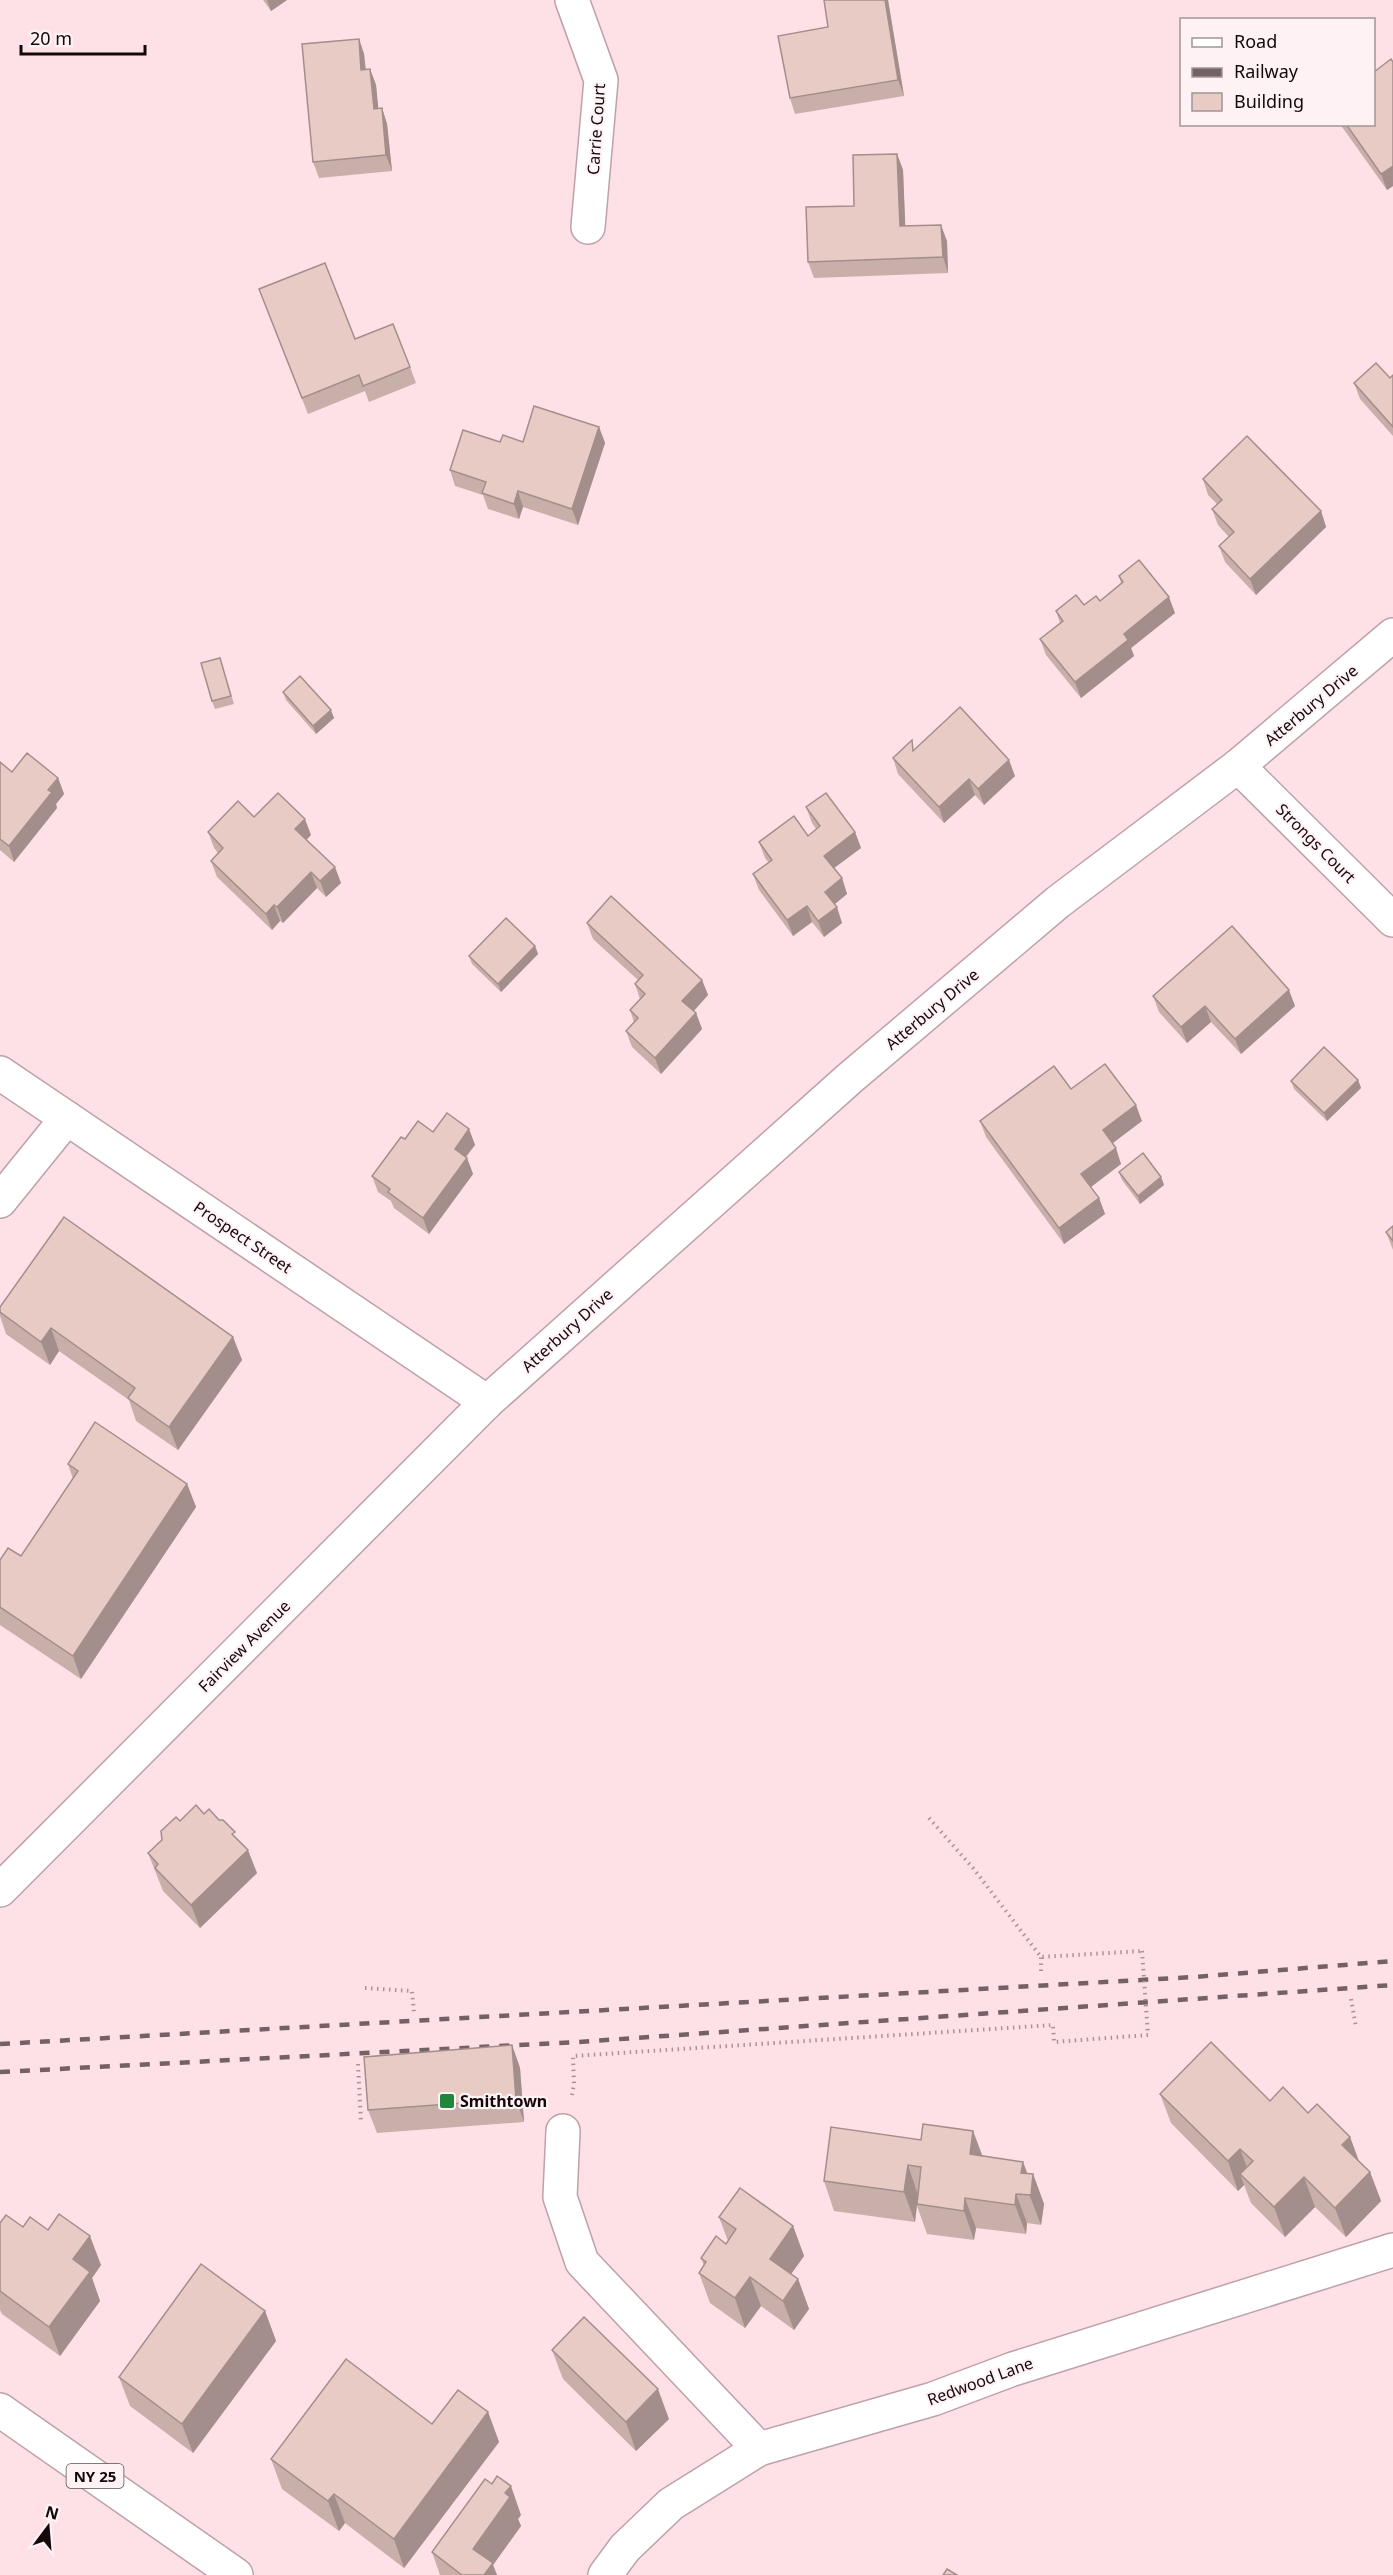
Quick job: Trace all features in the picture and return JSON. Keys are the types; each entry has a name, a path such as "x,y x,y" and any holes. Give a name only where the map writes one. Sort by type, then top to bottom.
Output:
{"street":[{"name":"Carrie Court","path":"572,0 601,80 588,227"},
{"name":"Atterbury Drive","path":"487,1402 850,1078 1058,902 1238,766 1393,635"},
{"name":"Strongs Court","path":"1238,766 1393,920"},
{"name":"Prospect Street","path":"0,1073 487,1402"},
{"path":"0,1201 67,1118"},
{"name":"Fairview Avenue","path":"0,1890 487,1402"},
{"path":"563,2131 560,2197 582,2262 759,2449"},
{"name":"Redwood Lane","path":"605,2575 626,2548 671,2504 759,2449 933,2399 1013,2369 1393,2250"},
{"name":"NY 25","path":"0,2410 236,2575"}],"path":[{"path":"930,1818 973,1868 1041,1957 1041,1971"},
{"path":"573,2055 1053,2025 1054,2042 1148,2035 1142,1951 1041,1957"},
{"path":"365,1988 412,1991 414,2012"},
{"path":"1351,1999 1356,2027"},
{"path":"563,2131 574,2084 572,2050"},
{"path":"358,2064 361,2121"}],"building":[{"path":"824,0 885,0 898,80 790,98 778,36 828,27"},
{"path":"359,39 361,70 370,69 374,109 382,108 386,155 313,162 302,44"},
{"path":"1391,59 1393,62 1393,166 1381,174 1347,126 1375,126 1375,71"},
{"path":"897,154 900,226 941,225 943,257 808,262 806,207 854,206 853,155"},
{"path":"325,263 355,339 393,324 410,367 363,386 359,375 302,398 259,289"},
{"path":"1376,363 1390,378 1393,375 1393,427 1354,383"},
{"path":"534,406 599,427 572,509 518,491 514,504 482,493 486,482 450,470 463,430 500,442 503,435 523,442"},
{"path":"1247,436 1321,511 1250,579 1219,546 1234,532 1212,509 1222,500 1203,479"},
{"path":"1139,560 1169,597 1124,634 1128,640 1075,682 1040,639 1063,621 1056,611 1076,595 1084,605 1096,596 1100,601 1123,582 1119,576"},
{"path":"220,658 231,696 212,701 201,663"},
{"path":"300,676 331,710 313,726 283,692"},
{"path":"960,707 1009,760 978,789 969,779 939,807 893,758 912,740 913,751"},
{"path":"27,753 58,778 48,790 52,792 9,846 0,839 0,762 12,772"},
{"path":"278,793 305,819 295,829 335,867 320,881 311,872 277,907 274,905 266,914 211,861 223,848 208,832 238,801 254,817"},
{"path":"826,793 855,832 824,856 842,878 825,892 837,907 818,921 807,906 787,920 753,874 772,860 759,842 794,816 808,836 820,826 806,807"},
{"path":"611,896 702,980 682,1001 696,1013 655,1058 626,1031 638,1018 630,1010 645,994 635,984 643,975 587,923"},
{"path":"506,918 535,946 498,984 469,956"},
{"path":"1232,926 1289,990 1235,1039 1205,1006 1181,1027 1153,996"},
{"path":"1324,1047 1358,1080 1324,1113 1291,1081"},
{"path":"1105,1064 1136,1105 1103,1130 1116,1148 1081,1174 1099,1198 1059,1228 980,1121 1054,1066 1071,1089"},
{"path":"447,1113 469,1129 455,1149 467,1158 423,1218 388,1192 390,1189 372,1176 401,1137 405,1139 418,1121 433,1132"},
{"path":"1143,1153 1161,1177 1138,1196 1119,1172"},
{"path":"64,1217 233,1337 169,1427 128,1398 135,1388 51,1328 41,1342 0,1312 0,1307"},
{"path":"1393,1226 1393,1241 1386,1232"},
{"path":"95,1422 187,1484 73,1656 0,1607 0,1560 8,1548 21,1556 78,1471 68,1464"},
{"path":"196,1805 204,1814 209,1809 219,1820 223,1820 235,1832 232,1834 248,1850 191,1905 155,1868 158,1864 148,1853 162,1840 161,1831 176,1817 180,1821"},
{"path":"1211,2042 1270,2101 1283,2087 1308,2113 1317,2104 1350,2137 1342,2145 1370,2172 1335,2208 1304,2177 1274,2207 1240,2174 1253,2161 1240,2149 1228,2161 1160,2094"},
{"path":"512,2045 516,2099 368,2110 364,2057"},
{"path":"923,2124 973,2131 970,2154 1023,2162 1021,2173 1033,2174 1031,2195 1016,2194 1015,2205 965,2198 964,2211 917,2204 921,2167 908,2165 904,2192 824,2181 831,2127 921,2140"},
{"path":"740,2188 793,2226 770,2259 798,2279 783,2301 750,2277 735,2298 699,2273 706,2262 701,2258 716,2236 726,2244 736,2229 719,2217"},
{"path":"59,2214 90,2236 73,2259 90,2272 49,2327 0,2291 0,2223 6,2215 23,2227 30,2217 48,2230"},
{"path":"201,2264 265,2311 182,2424 119,2377"},
{"path":"584,2317 658,2389 626,2422 552,2350"},
{"path":"346,2359 432,2424 458,2390 488,2412 394,2539 334,2494 328,2501 271,2459"},
{"path":"497,2476 511,2486 505,2493 510,2497 473,2549 493,2563 484,2575 462,2575 432,2552 485,2479 492,2484"},
{"path":"947,2569 957,2575 943,2575"}],"railway":[{"path":"0,2044 1194,1977 1393,1961"},
{"path":"0,2072 578,2042 1393,1985"}],"place":[{"name":"Smithtown","path":"447,2101"}]}
